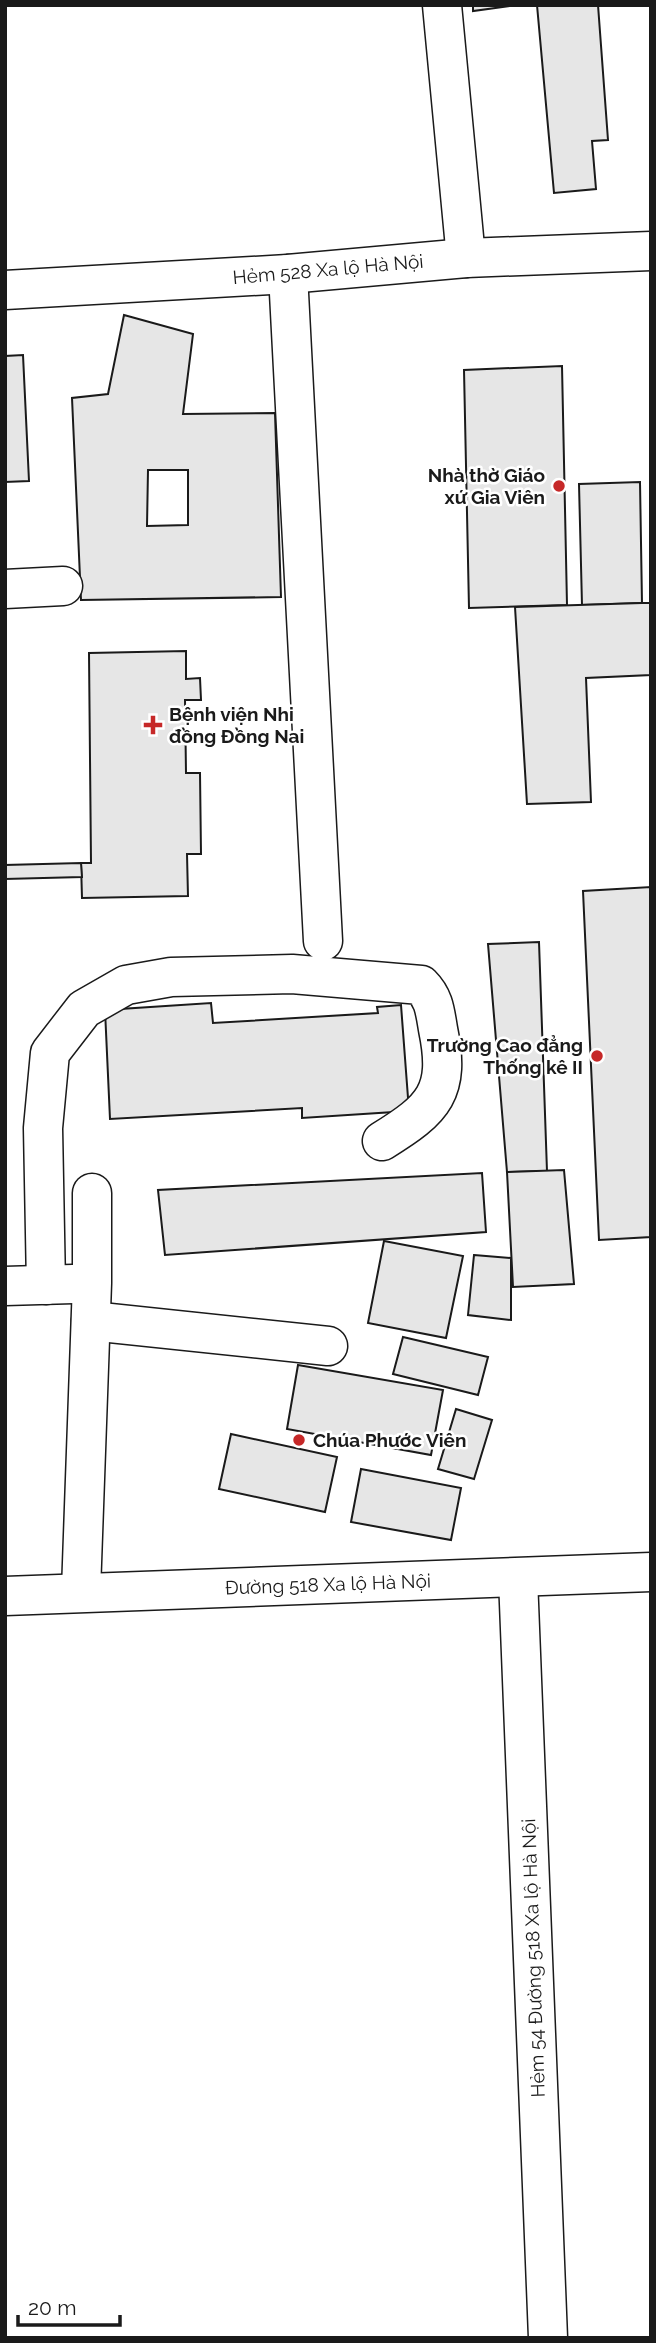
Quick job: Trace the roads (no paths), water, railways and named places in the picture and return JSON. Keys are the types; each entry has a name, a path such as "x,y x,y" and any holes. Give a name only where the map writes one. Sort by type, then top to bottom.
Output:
{"street":[{"path":"443,5 466,258"},
{"name":"Hẻm 528 Xa lộ Hà Nội","path":"5,290 288,274 466,258 651,251"},
{"path":"288,274 323,941"},
{"path":"5,589 62,586"},
{"path":"46,1285 43,1128 50,1053 84,1009 126,985 172,977 292,974 421,985 431,995 445,1061 439,1088 419,1118 382,1141"},
{"path":"81,1591 91,1321 92,1194"},
{"path":"5,1286 92,1283"},
{"path":"91,1321 328,1346"},
{"name":"Đường 518 Xa lộ Hà Nội","path":"5,1596 81,1591 651,1572"},
{"name":"Hẻm 54 Đường 518 Xa lộ Hà Nội","path":"518,1578 548,2338"}],"place":[{"name":"Nhà thờ Giáo xứ Gia Viên","path":"559,486"},
{"name":"Bệnh viện Nhi đồng Đồng Nai","path":"153,725"},
{"name":"Trường Cao đẳng Thống kê II","path":"597,1056"},
{"name":"Chúa Phước Viên","path":"299,1440"}]}
